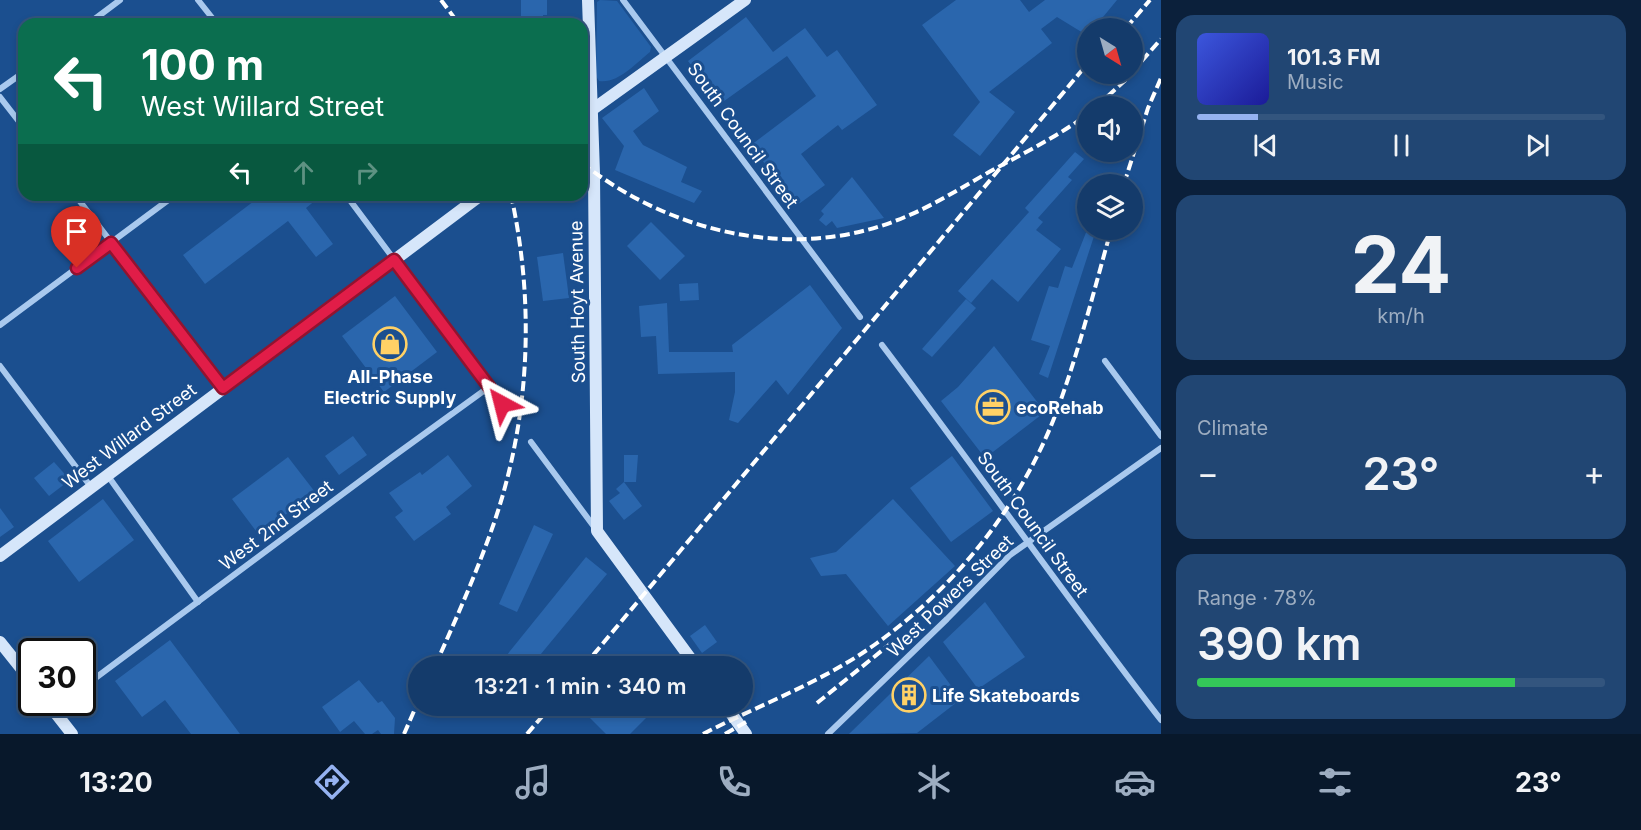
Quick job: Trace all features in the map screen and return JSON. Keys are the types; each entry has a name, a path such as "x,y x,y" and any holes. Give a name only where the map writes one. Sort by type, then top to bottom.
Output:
{"main road":[{"name":"South Hoyt Avenue","path":"588,0 588,18"},
{"path":"588,112 745,0"},
{"name":"South Hoyt Avenue","path":"588,128 594,173 597,531"},
{"name":"West Willard Street","path":"0,556 473,201"},
{"path":"597,531 689,656"},
{"path":"0,642 18,664"},
{"path":"58,716 72,734"},
{"path":"733,716 746,734"}],"street":[{"path":"96,18 120,0"},
{"path":"198,0 212,18"},
{"name":"South Council Street","path":"623,0 860,317"},
{"path":"0,89 18,76"},
{"path":"0,97 18,120"},
{"path":"80,201 223,388"},
{"path":"0,325 167,201"},
{"path":"350,201 502,404"},
{"name":"South Council Street","path":"882,345 1072,604 1161,720"},
{"path":"1105,361 1161,436"},
{"path":"0,366 91,487"},
{"name":"West 2nd Street","path":"96,678 399,451 489,387"},
{"path":"531,442 597,531"},
{"name":"West Powers Street","path":"828,734 1010,555 1161,448"},
{"path":"107,475 198,602"}],"shaded area":[{"path":"600,0 617,1 651,47 650,52 626,72 606,81 599,81 596,76 597,2"}],"building":[{"path":"521,0 547,0 547,15 543,15 543,18 521,18"},
{"path":"956,0 1020,0 1029,12 1045,0 1117,0 1102,18 1077,18 1077,29 1057,17 1041,29 1052,43 989,92 1015,112 980,156 953,135 980,102 922,25"},
{"path":"746,17 773,52 805,28 827,57 837,50 877,105 842,130 838,125 801,154 825,185 796,206 751,145 816,96 787,56 720,104 688,61"},
{"path":"644,88 659,111 633,131 643,145 687,167 681,182 702,191 694,203 615,170 624,146 602,118"},
{"path":"1075,152 1077,154 1077,162 1081,162 1068,177 1072,180 1038,218 1043,222 1036,230 1061,249 1018,302 992,279 971,303 958,291 1029,212 1025,208"},
{"path":"852,177 884,218 837,228 832,221 826,226 819,220 824,214 821,211"},
{"path":"254,201 315,201 306,208 333,244 316,257 288,221 205,284 183,255"},
{"path":"651,222 685,256 660,280 627,246"},
{"name":"ecoRehab","path":"1083,240 1093,240 1048,378 1039,374 1050,346 1031,340 1049,286 1058,288 1065,266 1072,268"},
{"path":"563,253 569,298 543,301 537,257"},
{"path":"698,283 699,300 680,301 679,284"},
{"path":"810,285 842,328 788,395 776,380 738,423 729,420 735,392 735,372 658,374 656,336 641,337 639,306 667,303 669,352 733,352 732,345"},
{"name":"All-Phase Electric Supply","path":"395,296 437,352 384,392 342,336"},
{"path":"966,299 976,308 932,357 922,349"},
{"name":"ecoRehab","path":"994,346 1045,412 985,458 941,401 958,387"},
{"path":"353,436 367,455 339,475 325,456"},
{"path":"448,455 472,486 446,507 451,514 414,541 395,517 403,511 389,493 420,472 422,475"},
{"path":"624,455 638,455 636,482 624,482"},
{"path":"952,456 993,511 951,542 910,488"},
{"path":"288,457 315,492 259,535 232,499"},
{"path":"54,462 70,480 49,496 34,478"},
{"path":"624,482 642,506 624,520 609,501 620,493 616,489"},
{"path":"103,499 134,540 79,582 48,541"},
{"path":"893,499 955,566 888,626 846,574 821,576 810,558 836,552"},
{"path":"0,508 14,527 0,537"},
{"path":"534,525 553,534 517,612 499,604"},
{"path":"586,557 607,574 539,656 506,656"},
{"path":"985,602 1025,657 978,689 943,642"},
{"path":"705,625 717,642 702,653 690,636"},
{"path":"170,640 240,734 191,734 165,700 142,717 115,681"},
{"name":"Life Skateboards","path":"929,656 961,699 917,733 849,734"},
{"path":"359,680 378,703 382,701 395,718 394,734 381,734 378,730 372,734 365,734 354,721 340,732 322,707"},
{"path":"588,716 648,716 630,734 606,734"}],"railway":[{"path":"441,0 454,18"},
{"path":"1135,18 1150,0"},
{"path":"1143,59 1161,39"},
{"path":"592,656 1077,76"},
{"path":"1127,174 1148,108 1161,78"},
{"path":"1108,96 1121,84"},
{"path":"588,167 617,188 655,208 695,223 737,234 779,239 822,238 864,231 916,212 1039,145 1077,121"},
{"path":"439,656 494,523 506,483 522,402 526,319 524,277 512,201"},
{"path":"703,734 814,681 877,643 932,598 980,545 1021,486 1053,421 1077,350 1108,240"},
{"path":"817,703 900,636"},
{"path":"404,734 412,716"},
{"path":"527,734 543,716"},
{"path":"725,734 746,722"}],"place":[{"name":"All-Phase Electric Supply","path":"390,344"},
{"name":"ecoRehab","path":"993,407"},
{"name":"Life Skateboards","path":"909,695"}],"route":[{"path":"77,268 111,243 223,388 394,260 502,404"}]}
